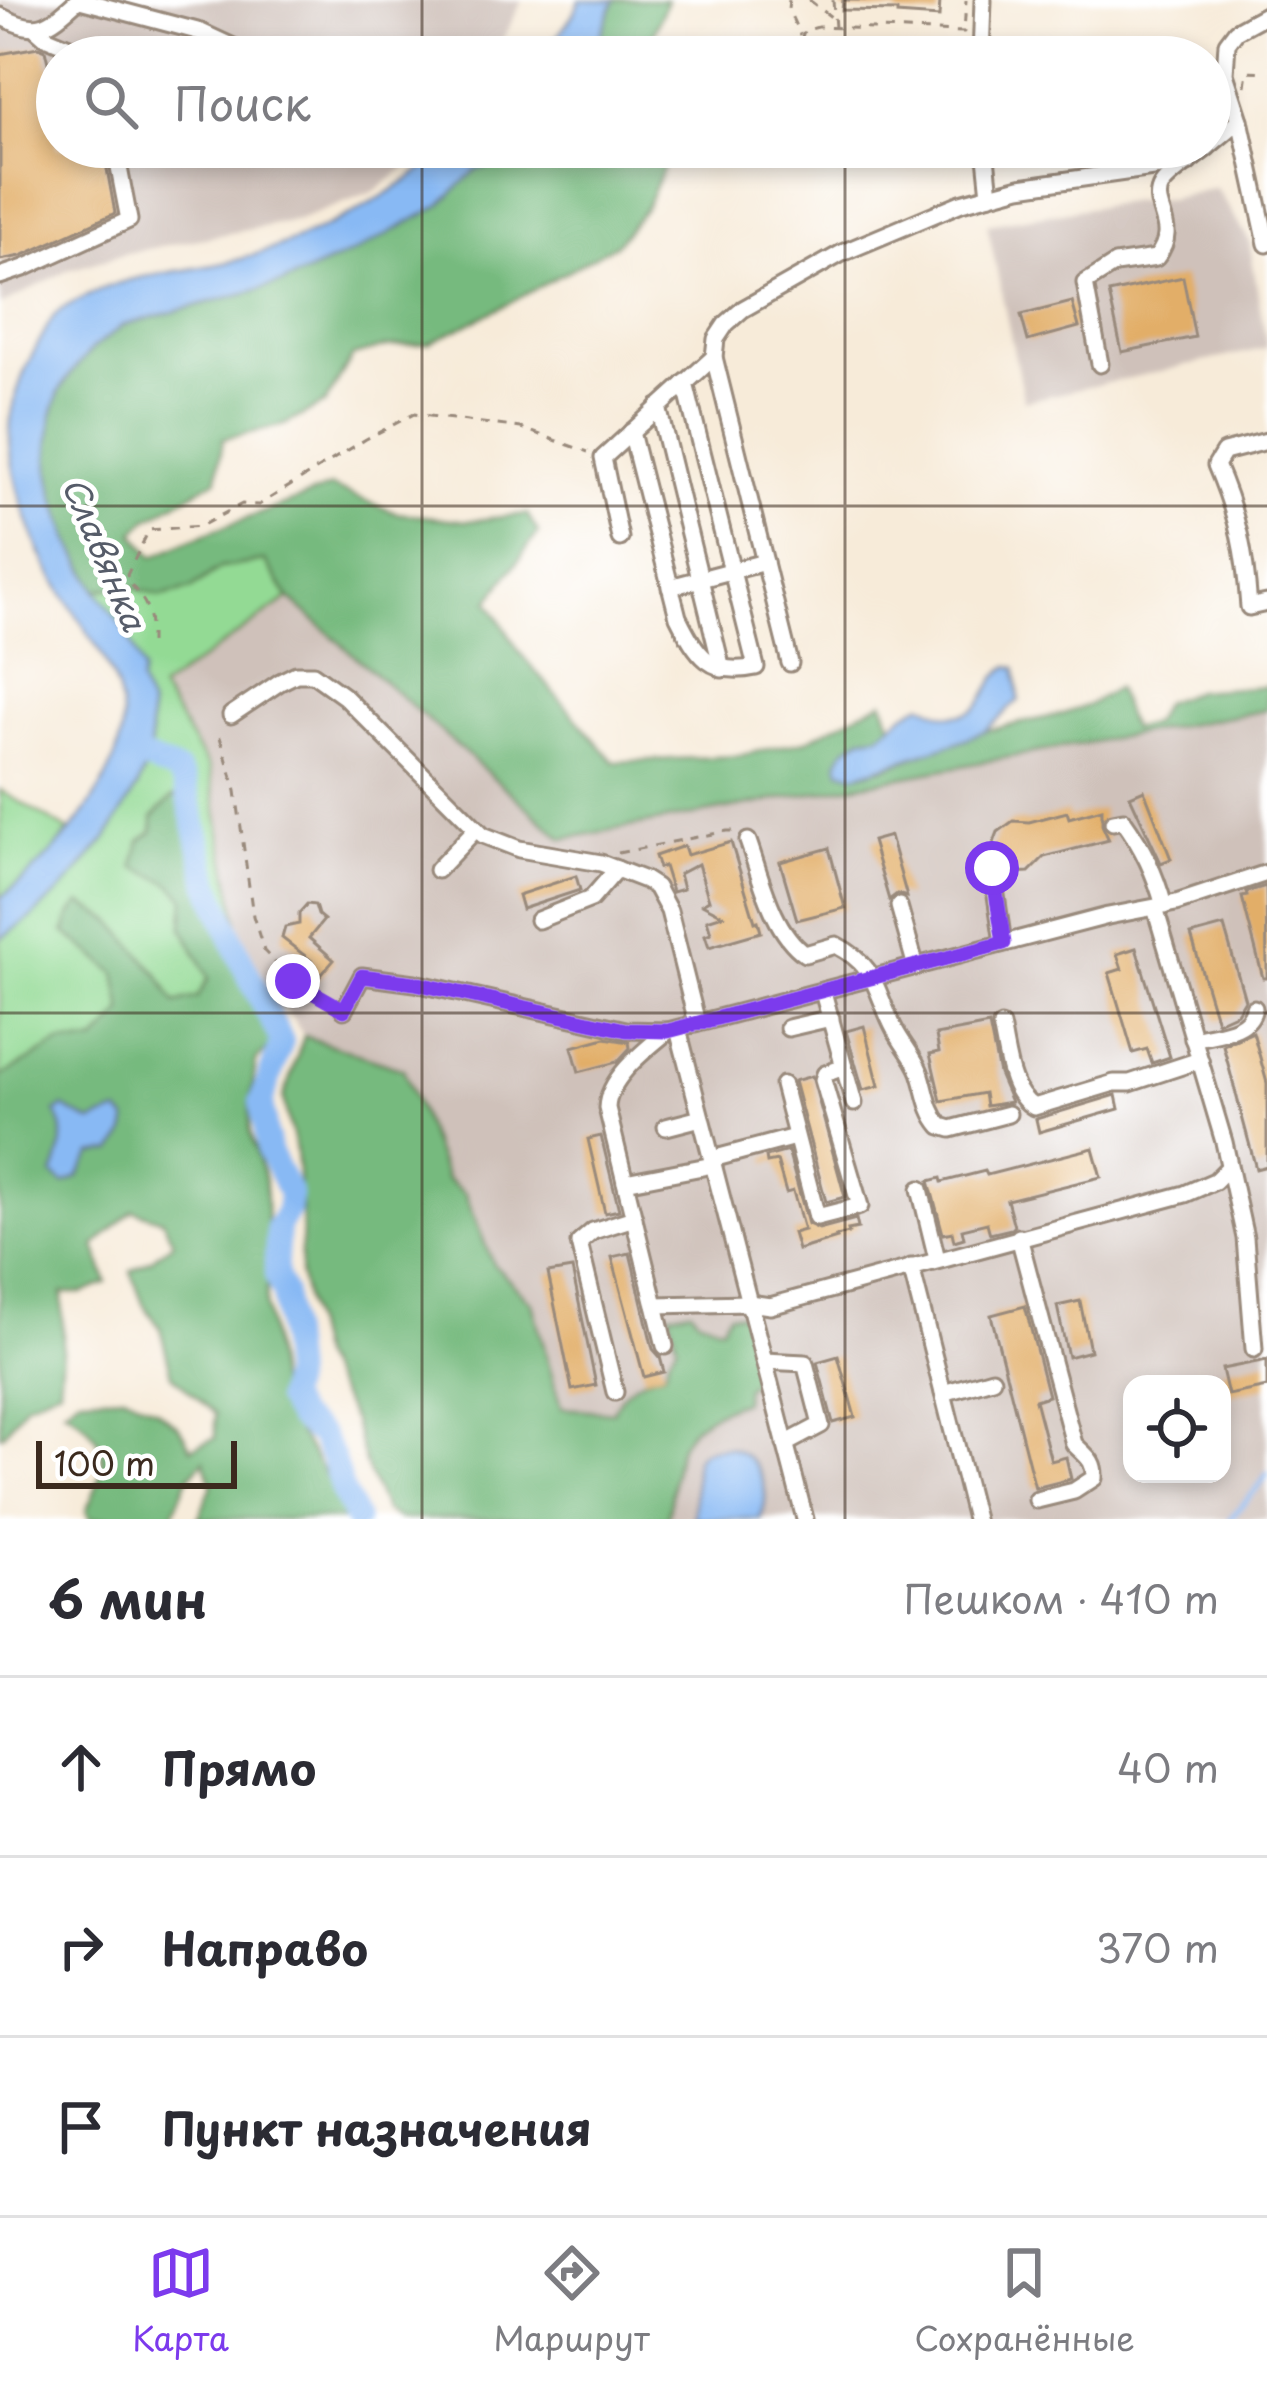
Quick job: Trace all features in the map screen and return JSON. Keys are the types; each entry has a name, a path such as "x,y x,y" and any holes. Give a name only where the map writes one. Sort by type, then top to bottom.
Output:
{"street":[{"path":"36,29 53,22 79,0 210,36"},
{"path":"982,36 983,0"},
{"path":"1231,38 1267,14"},
{"path":"0,16 44,36"},
{"path":"1231,92 1263,203 1267,244"},
{"path":"1231,128 1240,120"},
{"path":"0,276 128,220 119,168"},
{"path":"987,168 990,195"},
{"path":"790,663 714,357 716,339 726,324 743,309 842,253 961,203 1020,187 1159,168"},
{"path":"1100,364 1085,283 1115,264 1156,258 1165,247 1167,223 1158,200 1162,184 1183,168"},
{"path":"620,538 603,458 714,357"},
{"path":"631,432 678,617 692,646 704,660 722,669 756,667 686,383"},
{"path":"658,407 722,669"},
{"path":"1267,441 1224,452 1216,465 1234,508 1249,607 1267,603"},
{"path":"670,587 765,562"},
{"path":"231,715 280,682 296,674 313,674 345,698 476,829 499,843 609,866 656,887 669,911 698,1023"},
{"path":"1113,822 1123,820 1155,874 1159,907 1245,1238 1254,1348 1267,1336"},
{"path":"437,869 476,829"},
{"path":"748,841 771,906 795,947 805,954 836,945 875,978 892,1025 918,1067 928,1106 941,1126 951,1129 1008,1114"},
{"path":"538,920 591,899 609,866"},
{"path":"992,868 1004,943"},
{"path":"344,1010 362,976 415,983 626,1030 673,1030 1108,916 1159,907 1267,873"},
{"path":"898,906 916,967"},
{"path":"823,992 854,1103"},
{"path":"1193,1039 1245,1025 1254,1008"},
{"path":"788,1028 831,1018"},
{"path":"1001,1026 1016,1088 1023,1101 1034,1107 1114,1083 1130,1084 1200,1060"},
{"path":"673,1030 713,1162 805,1519"},
{"path":"665,1346 607,1096 620,1076 673,1030"},
{"path":"783,1085 817,1217 860,1206 823,1080 825,1074 844,1067"},
{"path":"665,1127 701,1118"},
{"path":"625,1182 795,1137"},
{"path":"655,1305 770,1306 1185,1194 1215,1181 1229,1167"},
{"path":"920,1189 937,1259"},
{"path":"615,1392 579,1243 593,1231 634,1218"},
{"path":"1019,1237 1074,1444 1095,1468 1094,1478 1074,1491 1036,1500"},
{"path":"911,1267 975,1519"},
{"path":"764,1361 805,1363 821,1424 785,1444"},
{"path":"943,1393 992,1379"}],"path":[{"path":"789,0 788,9 801,36"},
{"path":"808,0 835,20"},
{"path":"833,0 836,28"},
{"path":"802,36 818,27 964,32 966,0"},
{"path":"1247,71 1267,72"},
{"path":"150,643 150,619 127,575 149,530 201,526 242,504 259,505 414,414 521,428 603,458"},
{"path":"220,737 236,791 253,916 264,951 293,981 344,1010"},
{"path":"609,866 618,853 727,830 737,831 748,841"}],"shaded area":[{"path":"0,0 522,0 504,36 36,36 36,168 405,168 376,191 298,220 127,253 66,271 0,306"},
{"path":"1216,188 1249,240 1267,348 1024,401 987,224"},
{"path":"289,598 563,839 1267,710 1267,1519 579,1519 403,1069 304,1036 257,966 238,923 209,768 160,689"}],"green space":[{"path":"615,0 667,0 652,36 600,36"},
{"path":"663,168 645,208 616,244 429,343 353,356 325,403 284,425 223,439 217,479 147,520 134,533 153,557 331,487 396,513 467,521 527,514 538,533 489,601 520,653 614,762 738,756 805,741 883,701 892,725 844,750 856,775 985,731 1063,714 1116,688 1131,729 1153,723 1163,703 1196,691 1267,686 1267,710 563,839 289,598 265,561 220,568 191,589 160,596 129,586 96,590 69,539 48,459 59,392 91,350 123,325 283,283 357,251 439,206 476,169"},
{"path":"265,561 289,598 160,689 209,768 238,923 217,881 192,783 180,767 150,754 150,708 96,590 129,586 161,596 191,589 220,568"},
{"path":"147,764 171,774 184,797 173,797 153,817 170,883 185,898 183,928 209,978 198,997 175,1003 160,977 112,921 65,932 116,973 124,1012 95,1043 60,1043 0,1077 0,939 32,917 138,786"},
{"path":"0,790 69,831 41,866 0,898"},
{"path":"173,797 184,797 204,886 274,1042 256,1061 250,1132 265,1181 266,1305 278,1387 293,1425 349,1519 198,1519 212,1485 204,1460 188,1478 171,1519 90,1519 86,1511 102,1462 94,1435 64,1409 79,1397 125,1395 156,1409 179,1427 191,1448 215,1438 215,1414 172,1375 160,1328 143,1303 131,1271 173,1242 163,1220 133,1210 95,1246 107,1283 83,1293 62,1293 59,1388 26,1403 0,1435 0,1077 60,1043 95,1043 123,1012 116,973 65,932 80,903 112,921 160,977 175,1003 198,997 209,978 183,928 185,898 170,883 134,867 140,841 153,832 153,817"},
{"path":"304,1036 403,1069 446,1179 465,1194 493,1264 532,1303 561,1408 613,1412 633,1385 664,1372 677,1344 670,1313 690,1309 698,1318 721,1327 729,1313 742,1314 759,1377 745,1387 743,1401 708,1417 686,1436 676,1461 667,1519 399,1519 385,1512 353,1421 319,1358 300,1276 302,1220 296,1152 283,1099"}],"water":[{"path":"580,0 615,0 600,36 557,36"},
{"path":"425,168 485,168 476,170 439,206 357,251 283,283 123,325 91,350 59,392 48,459 54,495 69,539 96,590 126,631 143,671 140,683 150,708 150,754 138,786 106,839 65,887 0,939 0,898 40,864 81,818 112,766 122,715 114,680 58,586 22,502 10,433 14,403 28,364 58,312 99,290 245,258 300,238 380,198"},
{"path":"1009,666 1016,668 1019,700 985,731 856,775 840,770 844,750 862,737 879,735 922,704 947,715 973,710"},
{"path":"63,1107 91,1122 119,1112 127,1119 124,1136 114,1151 92,1154 78,1177 64,1184 53,1175 62,1144 56,1112"},
{"path":"727,1447 747,1457 760,1475 765,1497 760,1519 694,1519 695,1459 704,1450"}],"building":[{"path":"843,0 940,0 939,17 842,10"},
{"path":"36,47 36,168 107,168 115,213 21,256 0,260 0,54"},
{"path":"1183,277 1195,337 1122,352 1109,293"},
{"path":"1072,302 1079,327 1028,341 1021,315"},
{"path":"1144,790 1171,859 1161,863 1130,796"},
{"path":"1102,809 1109,840 1044,857 1029,872 1012,873 995,856 992,848 998,832 1013,821 1029,822 1067,812 1069,818"},
{"path":"890,836 907,897 897,894 889,900 872,841"},
{"path":"731,842 761,932 709,947 707,920 723,915 702,904 709,900 698,864 679,874 683,889 672,892 664,866 659,868 655,856 684,846 687,855"},
{"path":"829,848 845,908 797,920 780,862"},
{"path":"576,876 580,890 522,909 518,895"},
{"path":"1266,886 1267,978 1263,978 1242,897"},
{"path":"307,904 315,905 324,920 309,938 334,960 317,980 306,971 313,962 282,938 285,927 299,924 299,913"},
{"path":"1224,926 1245,1000 1237,1013 1217,1022 1191,935"},
{"path":"1136,948 1170,1057 1152,1063 1147,1049 1133,1053 1109,973 1122,969 1117,954"},
{"path":"989,1025 999,1074 1011,1102 986,1106 984,1093 941,1101 930,1054 939,1052 936,1035"},
{"path":"864,1026 879,1086 863,1090 846,1031"},
{"path":"1253,1032 1267,1083 1267,1166 1256,1169 1223,1045"},
{"path":"605,1038 629,1042 630,1048 617,1062 579,1072 572,1047"},
{"path":"812,1076 845,1197 826,1202 794,1081"},
{"path":"1116,1095 1119,1109 1039,1132 1036,1119"},
{"path":"601,1136 619,1210 605,1213 588,1139"},
{"path":"1093,1148 1101,1177 1007,1200 1011,1229 990,1234 987,1223 962,1229 964,1238 954,1241 952,1232 943,1234 929,1181 985,1171 987,1175"},
{"path":"788,1151 808,1224 819,1229 856,1219 858,1228 798,1250 793,1233 804,1230 793,1191 786,1193 777,1161 767,1163 766,1157"},
{"path":"630,1253 653,1349 664,1372 644,1377 612,1257"},
{"path":"572,1269 596,1385 572,1390 548,1273"},
{"path":"1080,1301 1090,1351 1068,1357 1057,1306"},
{"path":"1025,1306 1048,1396 1035,1400 1051,1461 1066,1457 1071,1479 1035,1488 991,1315"},
{"path":"838,1356 855,1417 833,1423 817,1362"},
{"path":"1267,1360 1267,1387 1231,1394 1231,1375 1223,1375 1222,1369"}],"waterway":[{"path":"134,754 178,772 185,784 210,885 282,1041 261,1102 269,1151 290,1194 278,1227 276,1261 292,1374 286,1399 298,1418 320,1435 356,1519"},
{"path":"1230,1519 1267,1474"}],"route":[{"path":"293,981 344,1010 362,976 415,983 626,1030 668,1031 1004,943 992,868"}],"water label":[{"name":"Славянка","path":"106,553"}]}
